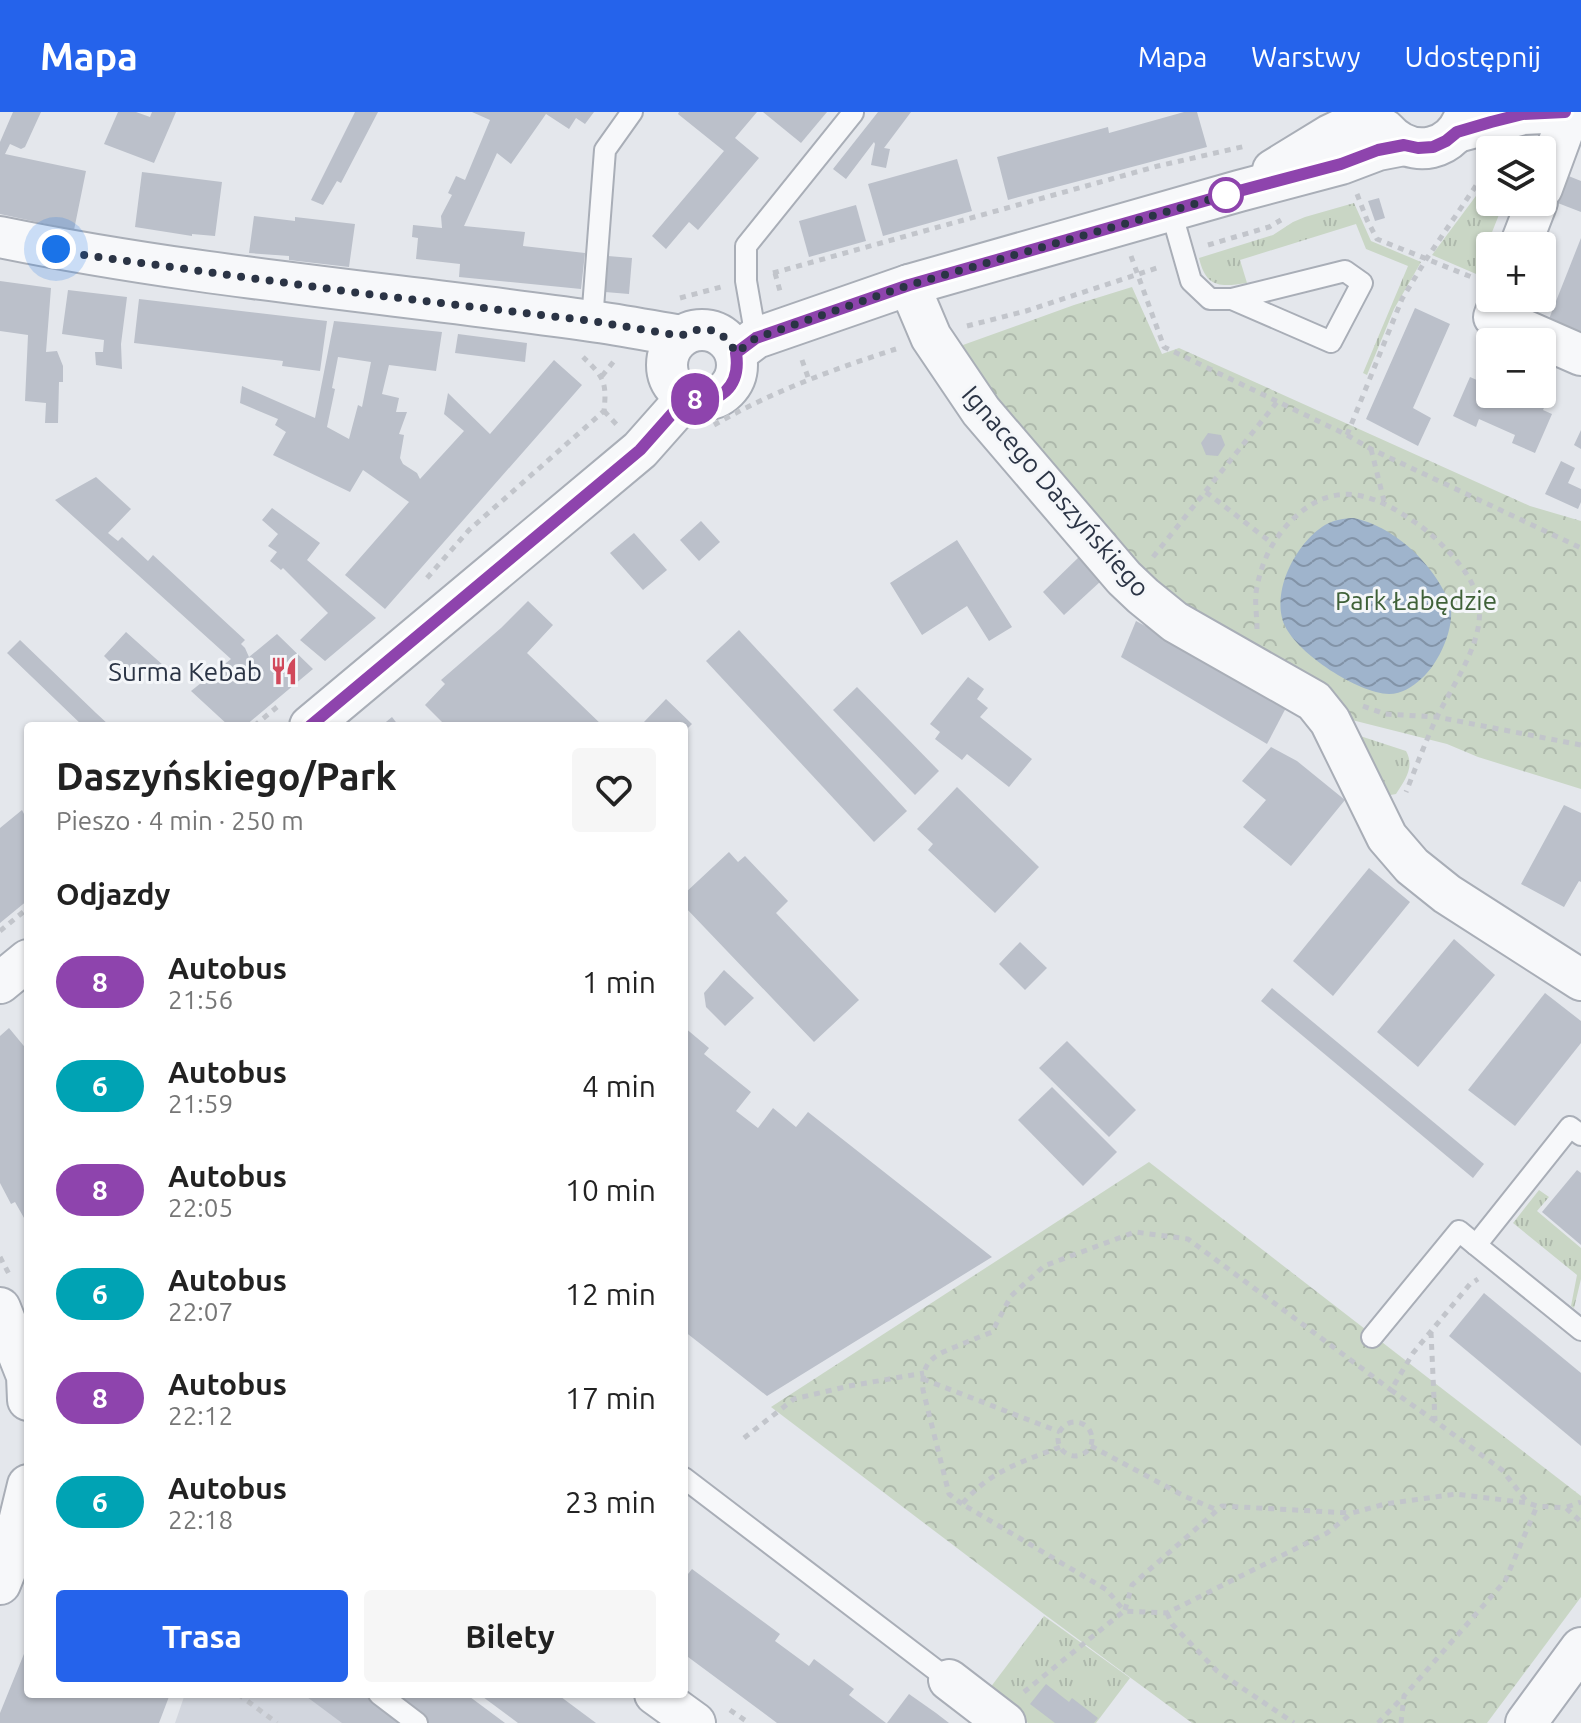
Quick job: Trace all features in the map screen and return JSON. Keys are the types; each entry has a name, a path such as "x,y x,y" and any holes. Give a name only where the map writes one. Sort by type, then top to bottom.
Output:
{"street":[{"path":"1239,191 1330,135 1360,121 1367,112"},
{"path":"1377,112 1382,127 1392,138 1418,148 1433,147 1446,141 1462,122 1520,113 1568,112 1556,147"},
{"path":"697,413 677,390 666,369 672,345 690,331 713,330 731,343 746,346 909,285 1404,145"},
{"path":"0,237 84,255 592,321 681,336"},
{"name":"Ignacego Daszyńskiego","path":"909,285 931,337 981,411 1143,596 1175,622 1314,701 1330,721 1387,837 1412,866 1447,894 1581,980"},
{"path":"1493,312 1494,317 1581,355"},
{"path":"697,413 698,400 721,395 730,387 746,346"},
{"path":"294,716 544,532 640,450 697,413"},
{"path":"0,1308 24,1373"},
{"path":"3,1564 24,1498"},
{"path":"1526,1723 1581,1648"},
{"path":"949,1680 1012,1709"},
{"path":"661,1698 695,1723"}],"lane":[{"path":"592,321 605,150 632,112"},
{"path":"746,346 746,246 853,113"},
{"path":"1171,211 1191,281 1210,299 1232,299 1345,271 1362,283 1331,342 1232,299"},
{"path":"1476,1245 1577,1125"},
{"path":"1372,1337 1459,1231 1581,1330"},
{"path":"688,1481 949,1680"},
{"path":"384,1698 417,1723"}],"path":[{"path":"602,376 664,302 1158,166 1257,143"},
{"path":"1347,435 1402,299 1476,186"},
{"path":"1368,188 1354,191 1377,239 1476,282"},
{"path":"697,413 741,409 833,369 1168,264 1182,253 1269,227 1291,215"},
{"path":"1121,225 1164,347 1581,548"},
{"path":"799,348 809,380"},
{"path":"417,589 469,530 604,411 606,392"},
{"path":"1148,564 1277,402"},
{"path":"1371,449 1384,502"},
{"path":"1206,492 1273,544"},
{"path":"1257,632 1256,589 1267,553 1287,525 1318,501 1348,494 1384,502 1433,535 1459,562 1474,589 1479,608 1476,634 1387,837"},
{"path":"1354,702 1385,714 1437,717 1581,745"},
{"path":"270,722 294,716"},
{"path":"0,931 24,911"},
{"path":"1352,1513 1327,1533 1167,1613 1124,1611 1107,1590 949,1494 923,1390 925,1367 936,1354 992,1332 1011,1296 1044,1266 1135,1232 1188,1239 1502,1470 1528,1503"},
{"path":"1391,1390 1430,1331 1470,1284 1482,1277"},
{"path":"1430,1331 1435,1421"},
{"path":"744,1438 794,1399 849,1386 923,1376 1060,1432"},
{"path":"1071,1422 1083,1424 1091,1433 1091,1446 1076,1456 1064,1452 1058,1442 1060,1432 1071,1422"},
{"path":"1091,1446 1184,1496 1217,1510"},
{"path":"962,1504 987,1480 1060,1447"},
{"path":"1012,1709 1124,1611 1132,1585 1222,1506 1352,1513 1385,1504 1456,1494 1566,1508 1581,1502"},
{"path":"1378,1723 1505,1581 1537,1506"},
{"path":"1566,1508 1581,1522"},
{"path":"1167,1613 1172,1624 1217,1671 1294,1723"},
{"path":"1401,1723 1404,1696"},
{"path":"243,1698 277,1723"}],"shaded area":[{"path":"184,1698 467,1698 499,1723 175,1723"}],"green space":[{"path":"1476,196 1476,216 1498,216 1492,232 1476,232 1476,274 1432,255"},
{"path":"1354,203 1371,241 1421,262 1394,309 1367,375 1363,373 1408,266 1366,249 1356,224 1240,260 1247,283 1222,285 1210,280 1199,258 1273,235 1305,217"},
{"name":"Park Łabędzie","path":"1132,287 1162,354 1179,348 1530,506 1581,521 1581,789 1478,757 1447,744 1340,717 1154,591 949,350"},
{"path":"1354,734 1406,751 1409,768 1396,794 1385,796"},
{"path":"1149,1162 1581,1496 1581,1597 1487,1723 1192,1723 771,1407"},
{"path":"1539,1190 1549,1197 1537,1211 1581,1248 1581,1279 1574,1308 1571,1306 1577,1275 1513,1223"},
{"path":"1044,1616 1130,1678 1096,1723 1028,1723 987,1692"}],"water":[{"path":"1354,518 1395,536 1419,556 1438,580 1450,603 1451,622 1440,654 1421,679 1398,693 1376,692 1362,687 1315,660 1292,637 1281,613 1283,584 1304,544 1325,525"}],"building":[{"path":"13,112 41,112 25,147 21,149 10,144 5,154 86,171 74,230 0,214 0,142"},
{"path":"118,112 136,112 150,117 152,112 176,112 154,163 104,144"},
{"path":"355,112 378,112 341,183 337,181 323,205 311,200"},
{"path":"472,112 594,112 585,124 576,118 569,129 546,114 511,164 497,153 464,226 525,232 523,246 585,253 581,289 459,277 460,264 416,259 418,238 412,237 413,225 442,228 441,216 452,195 448,193 456,176 465,180 490,120"},
{"path":"679,112 757,112 735,138 759,158 698,230 689,222 666,249 652,236 724,151"},
{"path":"763,112 827,112 801,143"},
{"path":"878,112 911,112 884,148 890,149 886,168 871,165 874,142 846,179 833,169"},
{"path":"1184,112 1197,112 1207,147 1008,200 997,157 1108,127 1109,133"},
{"path":"957,159 972,211 883,236 868,184"},
{"path":"142,172 222,182 215,236 192,236 135,227"},
{"path":"1561,173 1581,181 1581,212 1556,202 1556,185"},
{"path":"1379,198 1385,218 1375,221 1368,201"},
{"path":"856,205 866,241 809,257 799,221"},
{"path":"254,216 355,224 349,267 289,260 289,256 249,253"},
{"path":"1581,238 1581,339 1547,324 1552,312 1556,312 1556,301"},
{"path":"608,256 632,258 629,294 605,292"},
{"path":"0,281 51,288 46,352 57,351 63,366 63,382 59,382 58,423 45,423 46,403 25,401 28,335 0,331"},
{"path":"68,290 127,297 121,344 122,369 96,365 95,352 103,352 104,340 62,334"},
{"path":"139,299 327,321 320,371 282,366 283,361 134,343"},
{"path":"1415,308 1450,324 1413,408 1431,418 1418,446 1366,419"},
{"path":"334,321 442,332 436,371 389,365 382,394 399,398 396,412 407,412 399,434 404,435 400,458 420,479 464,431 444,414 448,393 490,434 554,360 582,385 385,609 345,575 409,502 363,470 350,492 273,455 286,432 275,425 278,419 240,403 242,386 315,418","holes":["338,357 371,362 362,407 358,405 349,439 327,427"]},
{"path":"458,334 527,343 525,362 455,353"},
{"path":"1470,377 1476,380 1476,408 1544,408 1552,414 1535,453 1512,443 1515,435 1479,419 1476,427 1453,416"},
{"path":"1581,430 1581,449 1574,445"},
{"path":"1208,433 1221,435 1225,445 1218,456 1206,455 1201,443"},
{"path":"1561,461 1575,468 1568,483 1581,489 1578,509 1545,494"},
{"path":"96,477 131,509 108,533 118,541 122,537 148,561 153,555 245,640 241,644 249,657 277,634 313,669 250,722 225,722 191,691 231,659 55,500"},
{"path":"272,508 320,543 307,560 376,618 325,661 300,640 328,613 283,568 281,570 270,561 277,552 268,546 278,534 262,520"},
{"path":"701,521 720,542 699,561 680,540"},
{"path":"634,533 667,570 643,590 610,553"},
{"path":"957,540 1012,627 989,641 967,606 922,635 890,583"},
{"path":"1080,556 1101,581 1064,615 1043,592"},
{"path":"528,601 553,625 527,653 599,722 442,722 425,705 445,684 441,680"},
{"path":"1136,621 1289,702 1267,744 1121,657"},
{"path":"739,630 907,811 874,842 706,661"},
{"path":"126,632 164,666 158,673 148,673 137,663 121,673 104,656"},
{"path":"20,640 106,722 79,722 7,653"},
{"path":"968,677 984,689 977,699 988,708 980,717 1032,759 1009,787 967,754 962,760 935,739 940,732 930,724"},
{"path":"857,687 939,771 915,795 833,710"},
{"path":"666,699 692,724 688,728 688,722 644,722"},
{"path":"1271,747 1297,761 1345,800 1291,866 1243,827 1266,800 1242,781"},
{"path":"957,787 1039,867 995,913 928,850 933,844 917,829"},
{"path":"1564,805 1581,813 1581,882 1564,907 1521,884"},
{"path":"22,810 24,903 0,923 0,828"},
{"path":"729,852 738,862 745,856 788,901 776,913 859,1000 814,1042 688,910 688,890"},
{"path":"1369,868 1410,902 1333,996 1293,961"},
{"path":"1454,939 1495,975 1418,1067 1377,1032"},
{"path":"1020,942 1047,968 1025,990 999,964"},
{"path":"724,970 754,998 725,1026 706,1007 704,993"},
{"path":"1272,988 1484,1164 1473,1178 1261,1001"},
{"path":"1545,993 1581,1021 1581,1043 1515,1126 1468,1090"},
{"path":"9,1028 24,1046 24,1218 15,1202 11,1204 0,1183 0,1036"},
{"path":"688,1030 709,1048 704,1054 751,1092 736,1111 758,1128 773,1108 796,1127 808,1112 992,1257 767,1396 688,1334"},
{"path":"1067,1041 1136,1110 1109,1137 1039,1068"},
{"path":"1052,1087 1117,1152 1083,1186 1018,1120"},
{"path":"1577,1170 1581,1173 1581,1245 1542,1212"},
{"path":"1484,1293 1581,1373 1581,1446 1449,1336"},
{"path":"692,1569 780,1634 775,1641 809,1666 814,1659 854,1689 849,1695 886,1723 777,1723 688,1657 688,1574"},
{"path":"24,1654 24,1698 168,1698 159,1723 0,1723 0,1713"},
{"path":"1046,1684 1069,1702 1072,1698 1098,1718 1094,1723 1055,1723 1030,1704"},
{"path":"909,1694 936,1713 949,1723 887,1723"},
{"path":"308,1698 471,1698 505,1723 342,1723"},
{"path":"484,1698 562,1698 596,1723 518,1723"}],"bus line":[{"name":"8","path":"315,722 640,450 687,397 698,400 721,395 736,376 736,353 756,338 909,285 1341,164 1378,150 1404,145 1433,147 1457,132 1491,122 1523,114 1565,112"}],"place":[{"name":"Surma Kebab","path":"284,671"}],"route":[{"path":"56,249 374,295 592,321 681,336 690,331 713,330 723,335 736,353 756,338 909,285 1226,195"}]}
